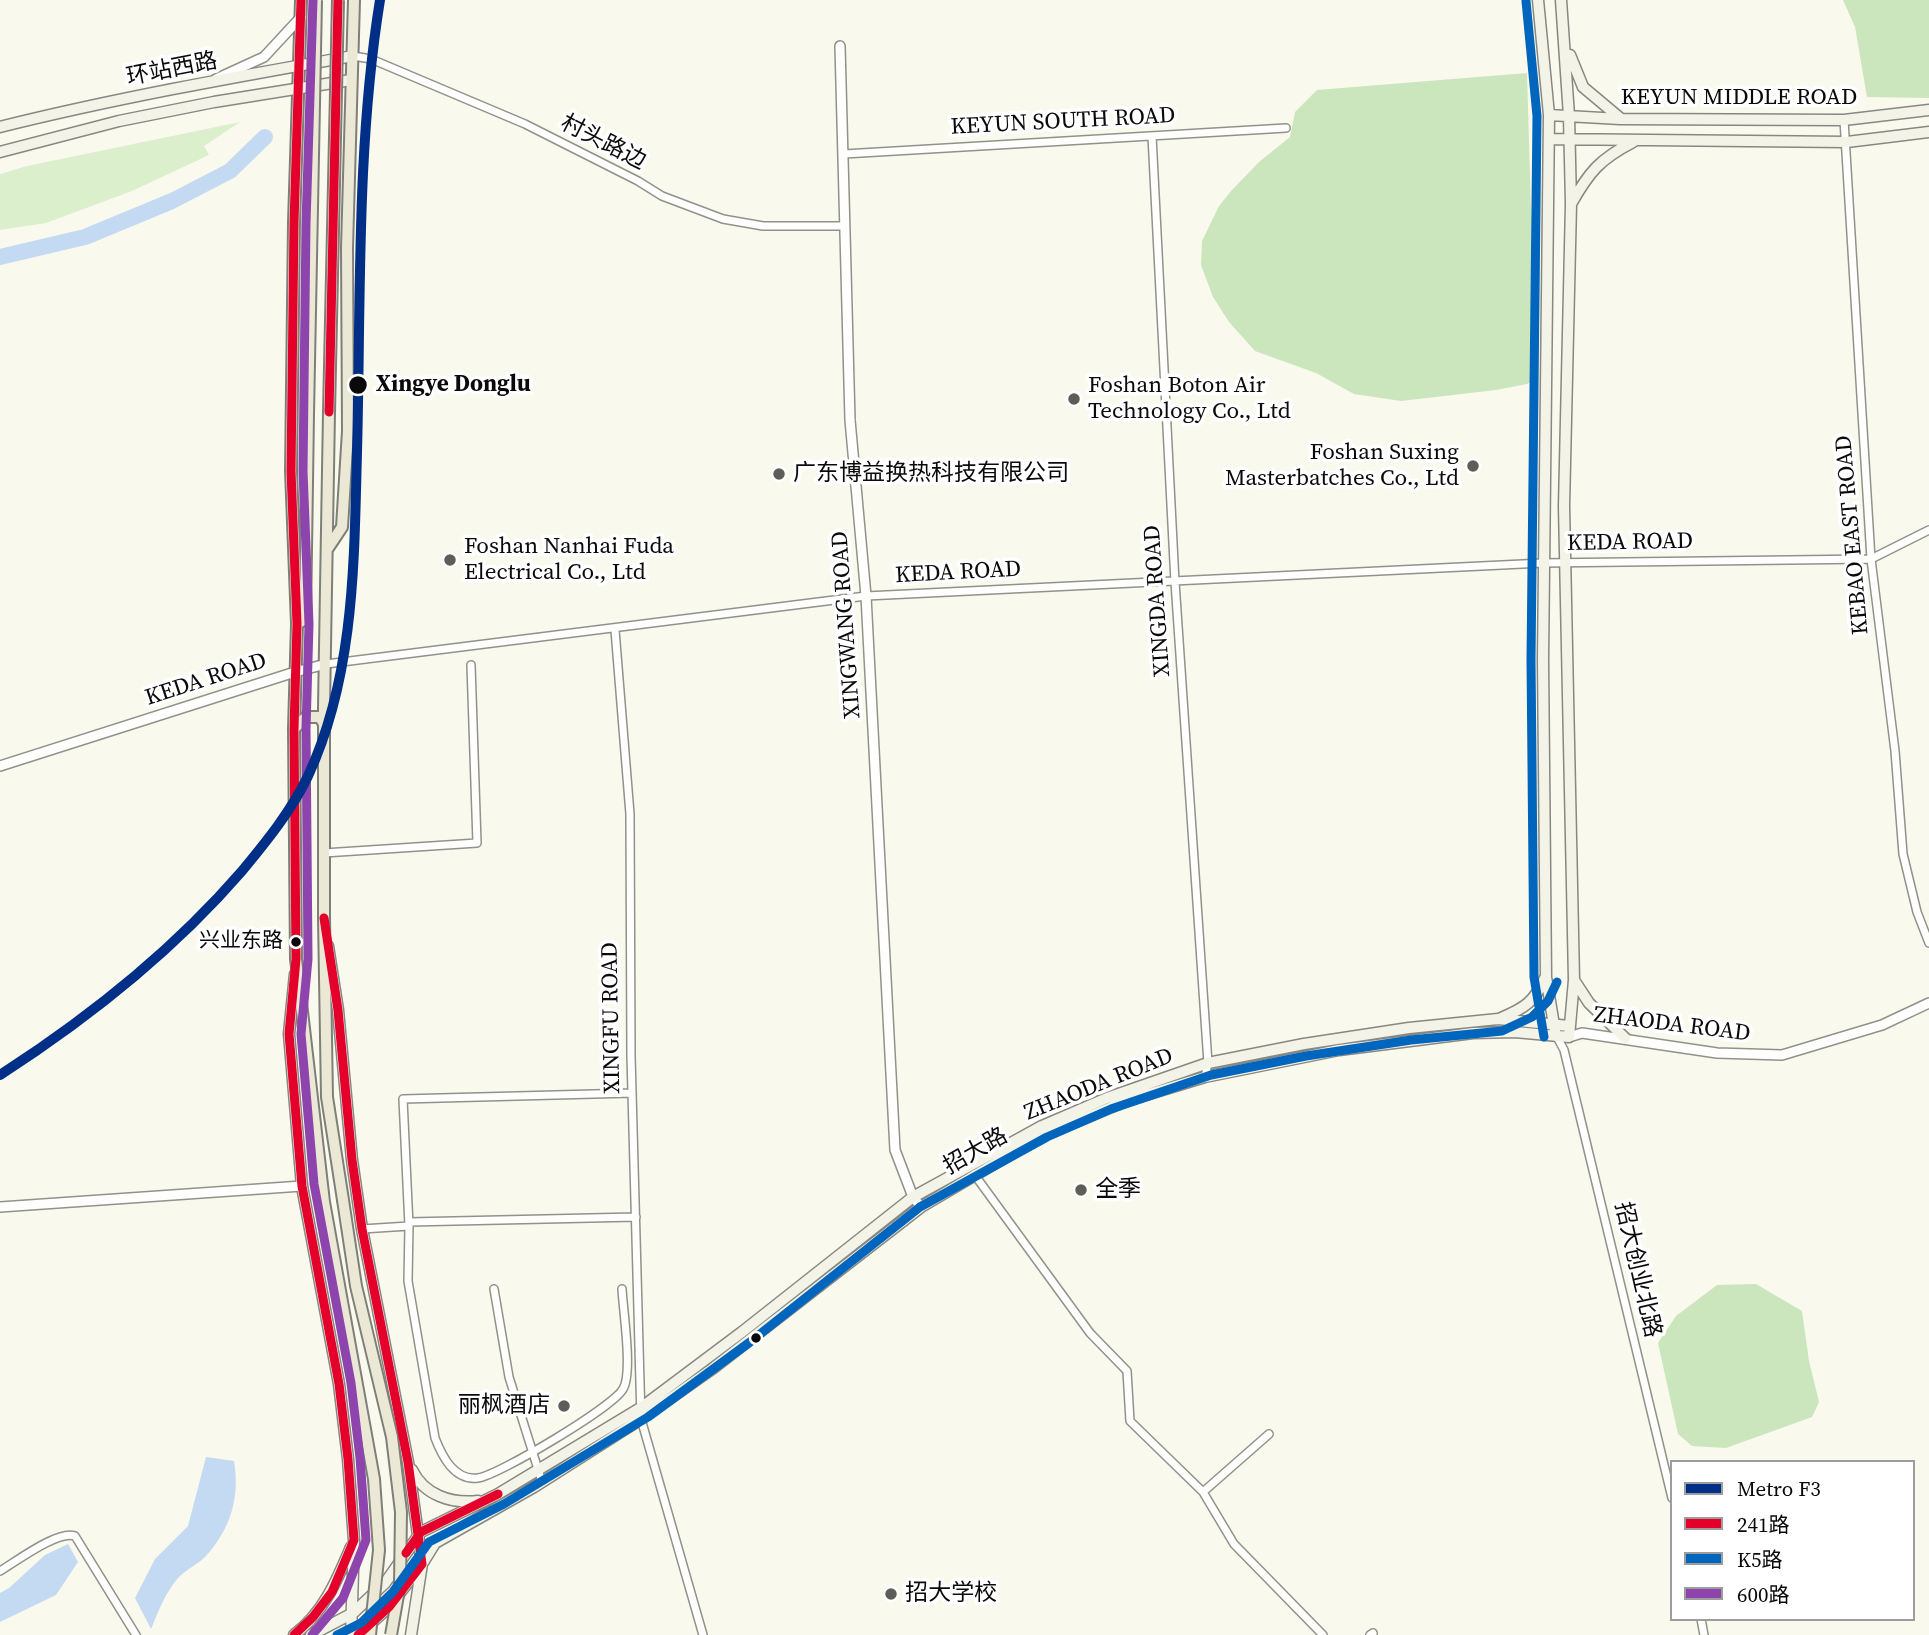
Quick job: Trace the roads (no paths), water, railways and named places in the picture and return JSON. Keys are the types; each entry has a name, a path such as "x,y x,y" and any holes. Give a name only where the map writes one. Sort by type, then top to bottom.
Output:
{"main road":[{"path":"301,0 294,223 291,463 297,624 294,729 296,959 289,1034 302,1186 339,1384 348,1459 354,1540 351,1635"},
{"path":"297,624 305,619 316,0"},
{"path":"338,0 325,726 327,1097 356,1286 392,1437 401,1512 400,1584 391,1635"},
{"path":"328,548 342,527 348,431 347,248 354,0"},
{"path":"1538,0 1549,115 1543,563 1546,977 1555,1030"},
{"path":"1561,0 1569,116 1571,204 1564,563 1573,980 1569,1032"},
{"path":"1565,41 1583,87 1620,118"},
{"name":"环站西路","path":"0,127 50,114 352,56"},
{"name":"环站西路","path":"0,152 119,121 351,80"},
{"name":"KEYUN MIDDLE ROAD","path":"1549,115 1844,120 1929,110"},
{"path":"1549,139 1847,142 1929,132"},
{"path":"1571,204 1586,176 1598,163 1635,140"},
{"path":"294,729 306,717 320,717 325,726"},
{"path":"324,918 338,1010 352,1160 362,1229 408,1462 422,1564 411,1635"},
{"path":"296,959 324,1202 374,1479 379,1550 370,1635"},
{"path":"1498,1020 1524,1008 1538,994 1546,977"},
{"path":"1573,980 1589,1003 1625,1038"},
{"name":"ZHAODA ROAD","path":"498,1493 642,1407 913,1197 1042,1126 1107,1098 1208,1063 1396,1030 1498,1020 1569,1032"},
{"name":"招大路","path":"358,1635 389,1607 435,1544 542,1482 641,1419 712,1369 921,1207 974,1174 1053,1132 1126,1101 1205,1077 1339,1050 1459,1034 1555,1030"},
{"path":"408,1462 418,1481 432,1494 453,1501 476,1502 498,1493"},
{"path":"311,1635 353,1613 385,1583 418,1535 498,1493"},
{"path":"294,1635 313,1617 332,1592 354,1540"}],"street":[{"path":"209,82 264,57 301,17"},
{"name":"XINGWANG ROAD","path":"840,47 850,420 866,596 895,1150 913,1197 921,1207"},
{"name":"村头路边","path":"352,56 370,59 525,124 638,181 662,196 723,219 763,226 845,226"},
{"name":"KEBAO EAST ROAD","path":"1844,120 1871,559 1895,751 1903,854 1917,912 1929,943"},
{"name":"KEYUN SOUTH ROAD","path":"844,154 1286,128"},
{"name":"XINGDA ROAD","path":"1152,136 1175,582 1208,1063 1205,1077"},
{"name":"KEDA ROAD","path":"0,766 326,664 615,630 866,596 1543,563 1871,559 1929,530"},
{"name":"XINGFU ROAD","path":"615,630 630,814 632,1093 641,1419"},
{"path":"324,853 477,843 471,665"},
{"name":"ZHAODA ROAD","path":"1569,1032 1625,1038 1717,1054 1782,1055 1882,1025 1929,1003"},
{"name":"招大创业北路","path":"1555,1030 1564,1050 1670,1490"},
{"path":"1564,1050 1569,1032"},
{"path":"622,1289 628,1372 624,1388 607,1407 479,1478 449,1467 435,1438 411,1309 403,1099 632,1093"},
{"path":"974,1174 1090,1333 1127,1371 1130,1421 1203,1492 1234,1544 1323,1635"},
{"path":"0,1207 302,1186"},
{"path":"362,1229 409,1224 636,1217"},
{"path":"494,1289 509,1377 542,1482"},
{"path":"641,1419 703,1635"},
{"path":"1203,1492 1269,1434"},
{"path":"0,1571 56,1538 69,1534 75,1536 136,1635"}],"water":[{"path":"206,1457 234,1461 236,1487 232,1512 214,1546 202,1560 185,1571 170,1589 151,1629 135,1598 155,1559 188,1526"},
{"path":"68,1544 78,1562 56,1595 0,1622 0,1593 45,1555"}],"waterway":[{"path":"0,257 85,237 172,201 230,171 265,137"}],"metro line":[{"name":"F3","path":"0,1075 66,1030 128,982 215,901 269,837 302,789 323,738 343,658 353,576 363,169 372,56 380,0"}],"place":[{"name":"Xingye Donglu","path":"358,385"},
{"name":"Foshan Boton Air Technology Co., Ltd","path":"1074,399"},
{"name":"Foshan Suxing Masterbatches Co., Ltd","path":"1473,466"},
{"name":"广东博益换热科技有限公司","path":"779,474"},
{"name":"Foshan Nanhai Fuda Electrical Co., Ltd","path":"450,560"},
{"name":"兴业东路","path":"296,942"},
{"name":"全季","path":"1081,1190"},
{"name":"丽枫酒店","path":"564,1406"},
{"name":"招大学校","path":"891,1594"}]}
